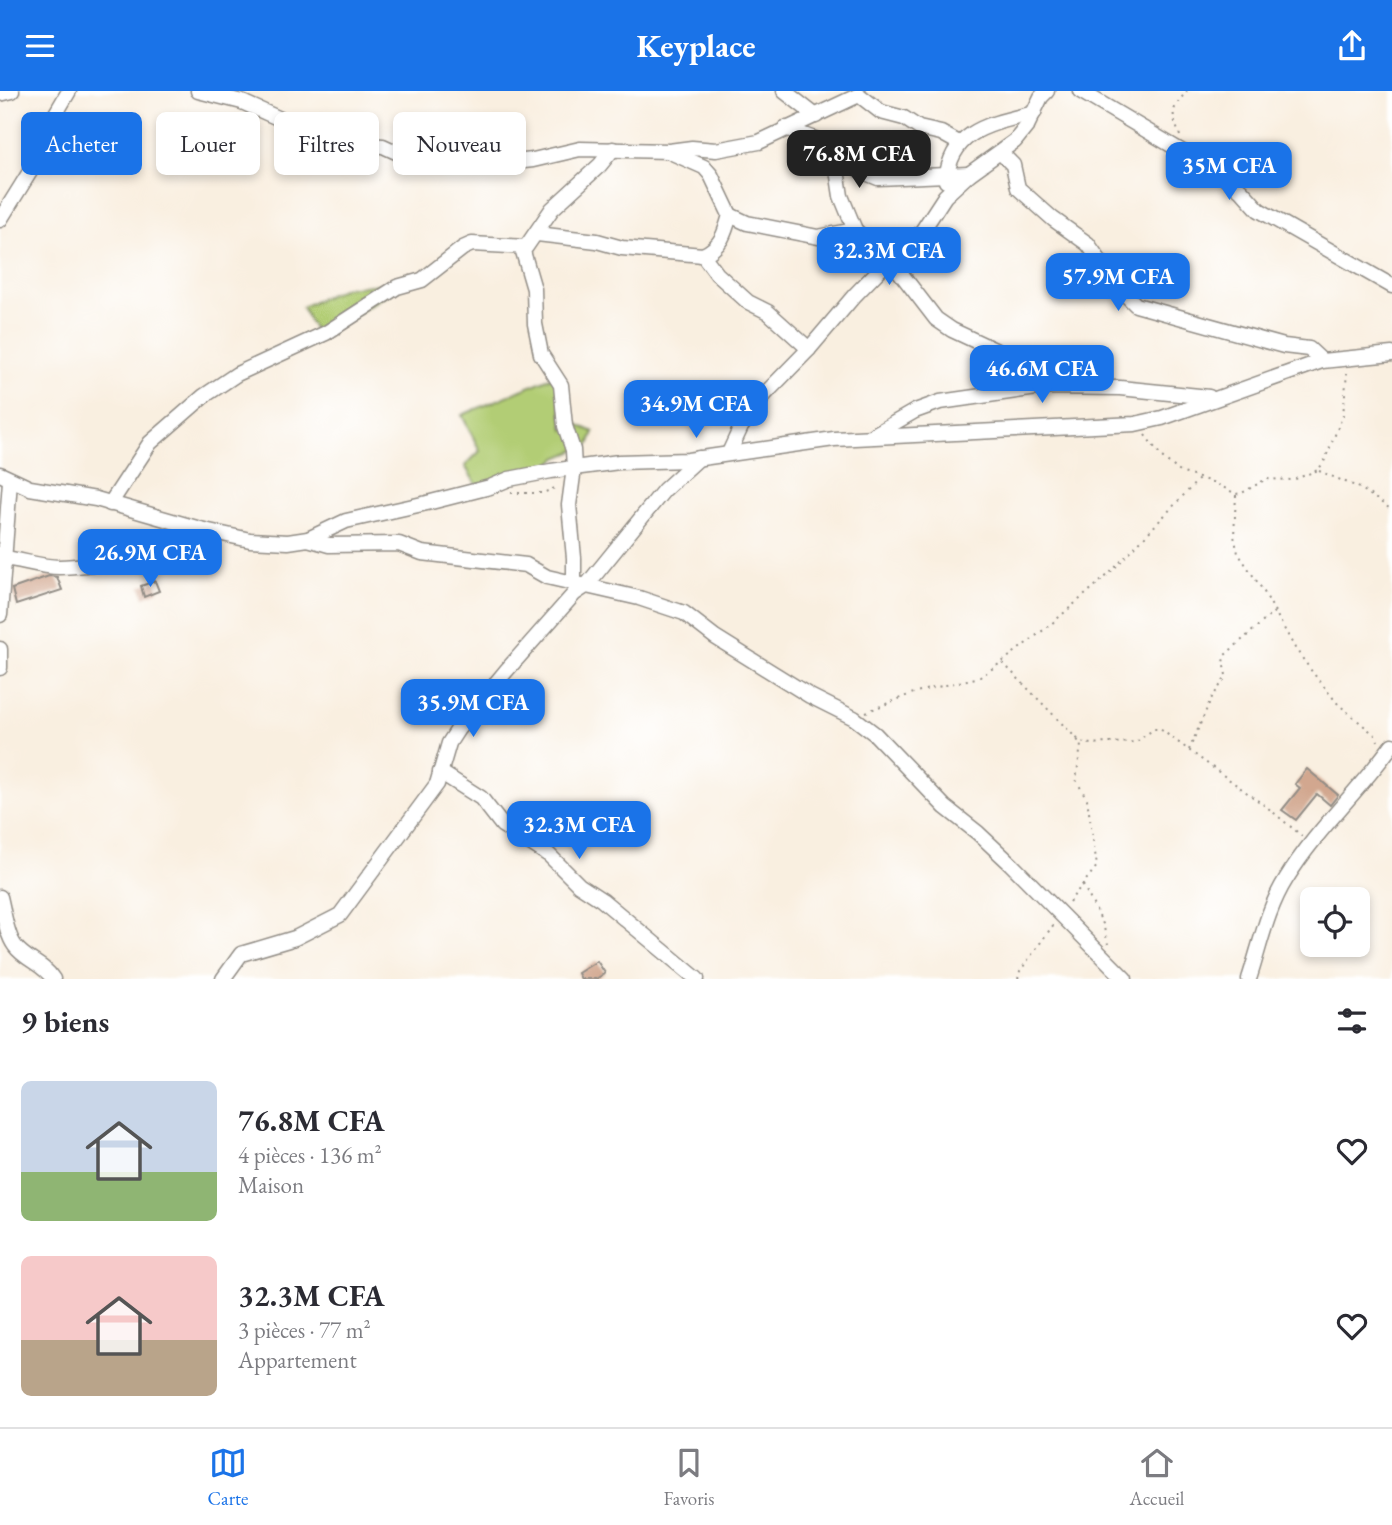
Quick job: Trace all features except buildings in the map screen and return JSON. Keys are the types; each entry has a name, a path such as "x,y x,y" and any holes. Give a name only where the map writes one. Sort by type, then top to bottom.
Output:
{"street":[{"path":"0,95 12,91"},
{"path":"0,220 36,162 55,115 69,91"},
{"path":"198,91 240,97 298,127 321,131 351,144 383,146 425,162 490,165 533,160 580,149 716,150 759,142 859,95 881,112 904,117 919,128 942,133 959,142"},
{"path":"785,91 816,116"},
{"path":"729,453 741,427 765,394 888,261 912,245 945,196 969,174 1001,153 1020,136 1047,91"},
{"path":"1080,91 1225,177 1259,210 1392,286"},
{"path":"945,196 947,174 959,142 993,124 1034,113"},
{"path":"785,128 815,139 862,171 878,178 969,174"},
{"path":"110,504 150,443 204,396 237,374 326,333 397,287 429,277 463,248 472,244 526,247 552,209 600,165 613,149"},
{"path":"834,150 841,196 855,230 899,271 936,319 952,330 1014,359 1044,387"},
{"path":"668,151 704,167 711,175 730,215 747,223 818,237 855,230"},
{"path":"1001,153 1013,165 1018,188 1092,248 1118,287 1136,305 1284,346 1309,349 1322,361"},
{"path":"537,234 570,236 622,248 703,255 711,252 723,238 730,215"},
{"path":"522,248 534,289 535,324 541,354 561,385 562,412 572,440 574,468 569,505 574,558 580,585"},
{"path":"703,255 717,274 748,302 768,312 809,349"},
{"path":"0,615 5,477 30,488 96,499 200,529 250,540 288,542 308,538 346,520 427,503 490,487 509,479 574,468 620,462 688,460 834,439 1135,424 1162,418 1322,361 1392,354"},
{"path":"871,437 915,411 940,402 1044,387 1120,388 1215,398"},
{"path":"223,979 240,954 295,938 340,915 432,792 449,743 458,729 664,490 700,457"},
{"path":"4,558 55,567 97,563 170,547 192,538 200,529"},
{"path":"308,538 330,545 399,544 422,554 526,565 547,577 660,603 684,613 715,637 775,675 854,718 876,734 945,807 1011,864 1121,974"},
{"path":"0,649 0,668"},
{"path":"1389,749 1392,769"},
{"path":"1249,979 1277,895 1311,843 1389,749"},
{"path":"440,772 481,798 502,825 549,855 579,885 603,900 697,979"},
{"path":"0,897 6,924 16,948 48,971 53,979"}],"path":[{"path":"1180,136 1172,115 1173,107 1187,91"},
{"path":"1135,424 1180,473 1236,493 1242,493 1273,477 1293,480 1318,470 1324,462 1343,415 1346,376 1354,356"},
{"path":"1318,470 1360,488 1392,510"},
{"path":"854,718 915,692 980,677 1002,662 1109,575 1199,479"},
{"path":"1236,493 1234,536 1238,553 1313,674 1338,704 1389,749"},
{"path":"1189,750 1211,699 1226,675 1223,661 1225,655 1275,611"},
{"path":"1002,662 1081,745 1076,780 1087,799 1097,866 1020,971 1018,979"},
{"path":"1075,737 1085,744 1136,742 1154,729 1160,729 1311,843"},
{"path":"1083,884 1103,924 1121,974"}],"green space":[{"path":"381,284 386,295 318,337 302,307 344,288"},
{"path":"552,377 558,386 564,430 574,423 594,432 589,445 557,458 547,467 479,489 465,466 480,451 462,415"}]}
